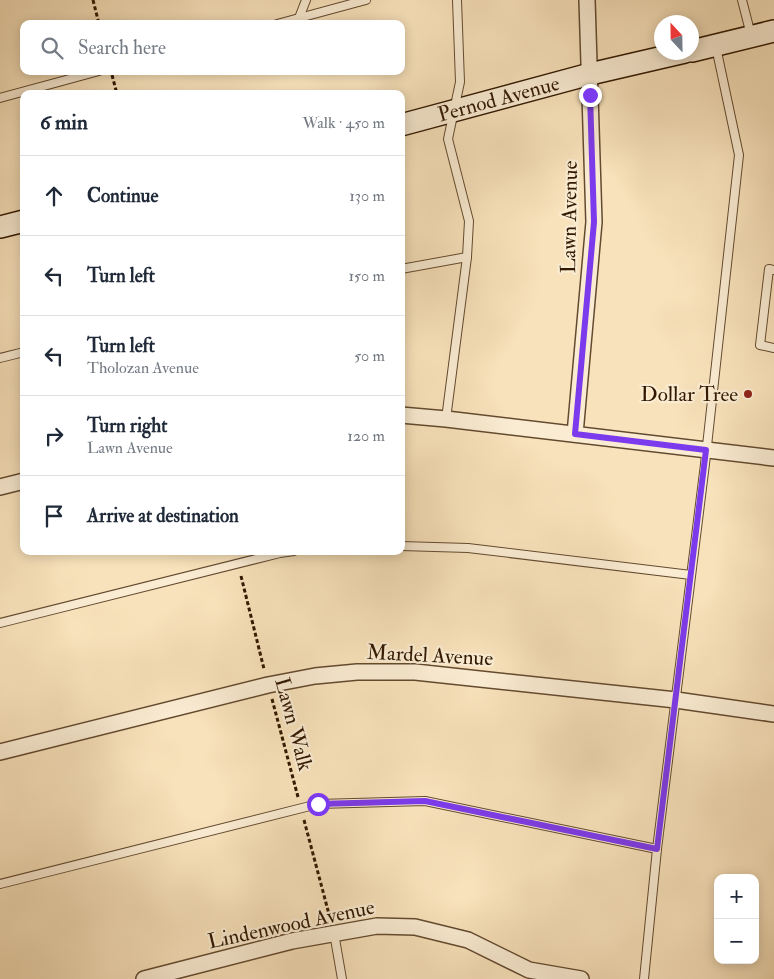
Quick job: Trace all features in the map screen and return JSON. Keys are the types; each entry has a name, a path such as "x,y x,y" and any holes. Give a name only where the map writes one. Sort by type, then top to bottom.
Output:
{"street":[{"name":"Lawn Avenue","path":"575,434 594,222 587,0"},
{"path":"699,49 774,31"},
{"name":"Pernod Avenue","path":"405,124 590,74 654,59"},
{"path":"0,227 20,222"},
{"path":"405,416 446,419 774,458"},
{"path":"0,486 20,482"},
{"name":"Mardel Avenue","path":"0,752 268,685 315,676 357,672 414,672 676,700 774,714"},
{"name":"Lindenwood Avenue","path":"144,979 334,933 377,926 415,926 468,940 531,974 581,979"}],"lane":[{"path":"299,18 306,0"},
{"path":"292,20 366,0"},
{"path":"446,419 467,257 469,221 448,139 460,82 457,0"},
{"path":"742,0 751,37"},
{"path":"644,979 657,849 706,450 739,155 715,46"},
{"path":"29,90 84,75"},
{"path":"0,98 20,93"},
{"path":"405,268 467,257"},
{"path":"774,270 769,269 760,346 774,348"},
{"path":"0,358 20,353"},
{"path":"405,546 468,548 691,575"},
{"path":"0,623 275,555"},
{"path":"0,884 318,804 425,801 657,849"},
{"path":"334,933 342,979"}],"path":[{"path":"93,0 98,20"},
{"path":"112,75 115,90"},
{"name":"Lawn Walk","path":"238,563 268,685 334,933"}],"place":[{"name":"Dollar Tree","path":"748,394"}],"route":[{"path":"318,804 425,801 657,849 706,450 575,434 594,222 590,95"}]}
